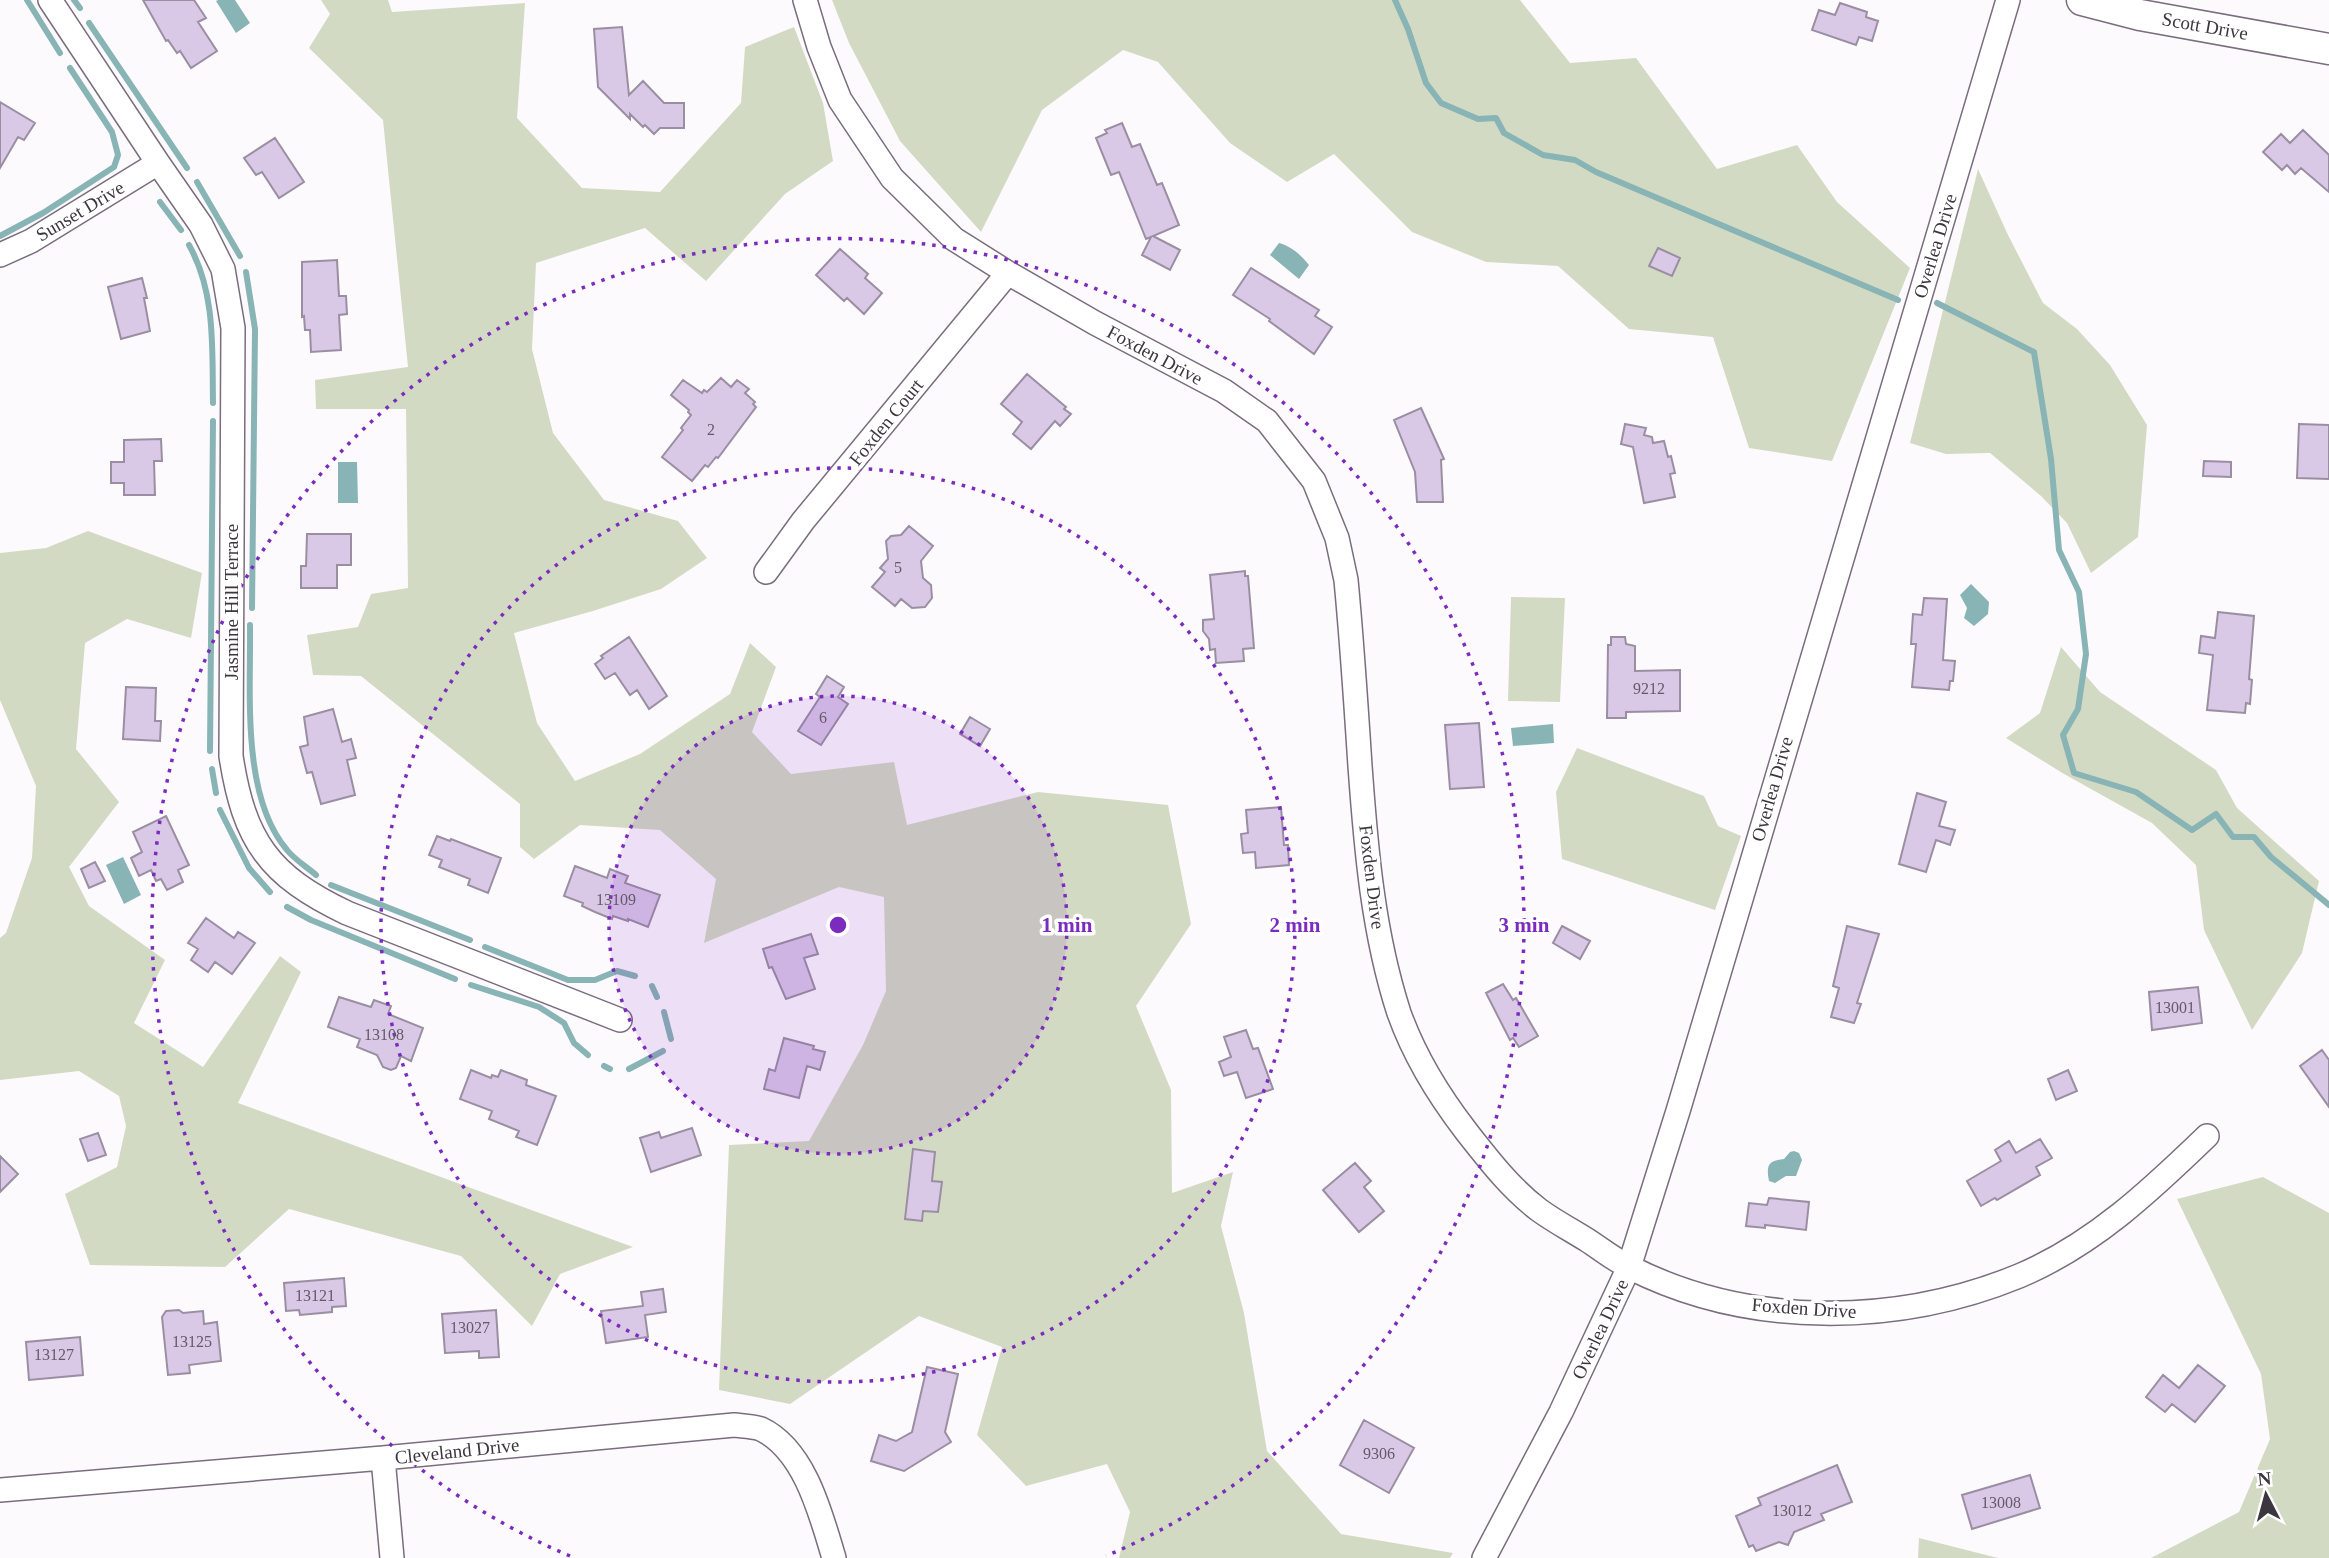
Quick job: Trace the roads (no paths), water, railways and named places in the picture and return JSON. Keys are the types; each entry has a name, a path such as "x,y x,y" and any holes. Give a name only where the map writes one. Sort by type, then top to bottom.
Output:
{"street":[{"name":"Jasmine Hill Terrace","path":"50,0 201,225 223,269 233,328 231,756 237,793 253,834 282,872 313,897 347,913 620,1020"},
{"name":"Foxden Drive","path":"805,0 819,47 840,100 892,178 954,239 1096,323 1224,391 1267,421 1314,481 1337,538 1346,580 1370,877 1381,949 1400,1016 1442,1098 1493,1167 1537,1209 1629,1267 1681,1288 1762,1308 1813,1313 1857,1313 1939,1302 1981,1290 2059,1257 2113,1222 2147,1194 2207,1136"},
{"name":"Overlea Drive","path":"1484,1558 1561,1412 1629,1267 1689,1074 2008,0"},
{"name":"Scott Drive","path":"2082,0 2140,15 2329,50"},
{"name":"Sunset Drive","path":"0,255 31,241 158,163"},
{"name":"Foxden Court","path":"766,572 803,521 1008,273"},
{"name":"Cleveland Drive","path":"0,1490 726,1426 760,1429 792,1454 819,1508 835,1558"},
{"path":"383,1458 392,1558"}],"water":[{"path":"235,0 250,23 236,33 216,1"},
{"path":"1279,243 1296,251 1309,265 1299,279 1270,255"},
{"path":"338,462 357,462 358,503 338,503"},
{"path":"1971,584 1989,602 1988,614 1974,626 1964,618 1967,608 1960,595"},
{"path":"1553,724 1554,743 1513,746 1511,728"},
{"path":"123,857 141,895 124,904 106,865"},
{"path":"1794,1151 1799,1153 1802,1160 1796,1176 1786,1176 1775,1183 1769,1181 1769,1165"}],"waterway":[{"path":"27,0 60,53"},
{"path":"74,0 80,8"},
{"path":"1395,0 1426,83 1441,103 1478,119 1496,118 1504,133 1543,155 1575,160 1596,172 1898,300"},
{"path":"89,23 187,168"},
{"path":"0,236 43,213 114,167 118,155 112,132 70,68"},
{"path":"197,182 240,256"},
{"path":"160,202 181,230"},
{"path":"189,245 198,263 208,302 213,403"},
{"path":"246,272 255,329 252,608"},
{"path":"1937,303 2034,352 2051,459 2059,550 2079,592 2086,654 2078,709 2063,735 2074,773 2136,792 2192,830 2216,814 2233,837 2254,837 2271,857 2329,905"},
{"path":"210,751 213,421"},
{"path":"250,625 252,743 262,802 272,828 287,850 316,875"},
{"path":"212,769 216,793"},
{"path":"220,810 249,868 270,892"},
{"path":"331,885 470,940"},
{"path":"287,907 311,920 455,979"},
{"path":"485,947 568,980 595,980 617,971 635,976"},
{"path":"471,985 539,1007 564,1023 574,1043 588,1055"},
{"path":"652,986 657,997"},
{"path":"664,1012 671,1039"},
{"path":"629,1069 663,1051"},
{"path":"604,1066 610,1069"}]}
